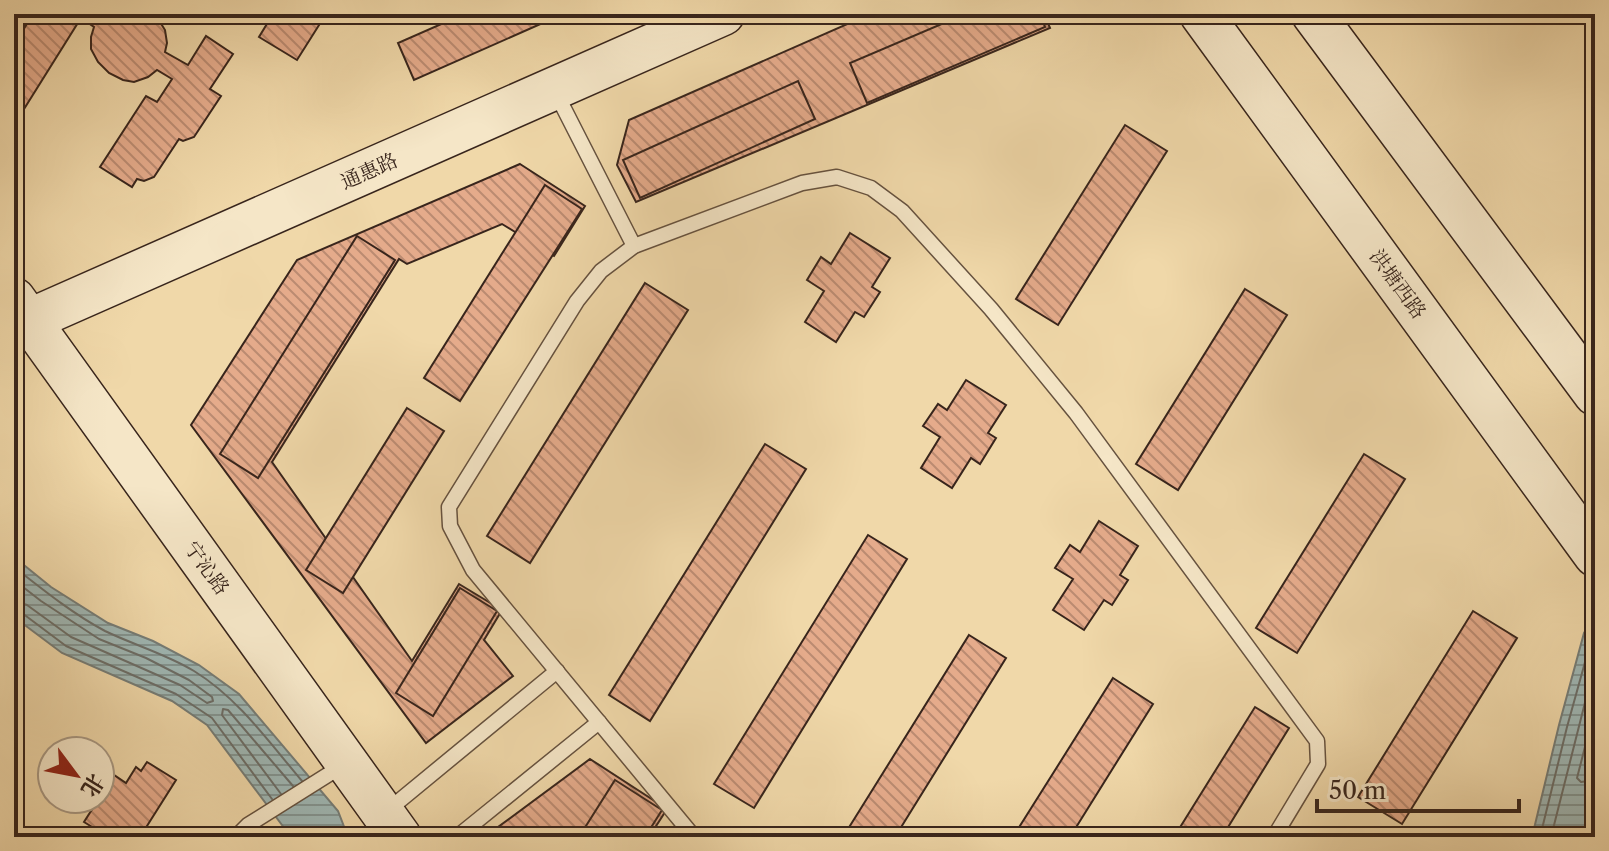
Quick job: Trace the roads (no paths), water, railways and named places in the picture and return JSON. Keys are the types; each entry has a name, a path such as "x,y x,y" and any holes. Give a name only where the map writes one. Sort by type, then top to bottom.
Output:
{"street":[{"name":"通惠路","path":"19,316 723,14"},
{"name":"洪塘西路","path":"1201,14 1595,555"},
{"path":"1313,14 1595,394"},
{"name":"宁沁路","path":"19,316 392,826"}],"lane":[{"path":"554,89 634,246"},
{"path":"694,837 473,570 450,526 449,507 577,301 601,271 634,246 802,183 837,177 871,188 902,211 991,309 1076,413 1317,741 1318,764 1274,837"},
{"path":"392,826 557,671"},
{"path":"457,837 599,722"},
{"path":"236,837 248,825 347,763"}],"water":[{"path":"14,557 51,587 108,623 153,641 199,665 239,694 338,811 348,837 291,837 207,725 172,701 62,653 14,617"},
{"path":"1595,616 1595,800 1583,837 1532,837 1584,633"}]}
